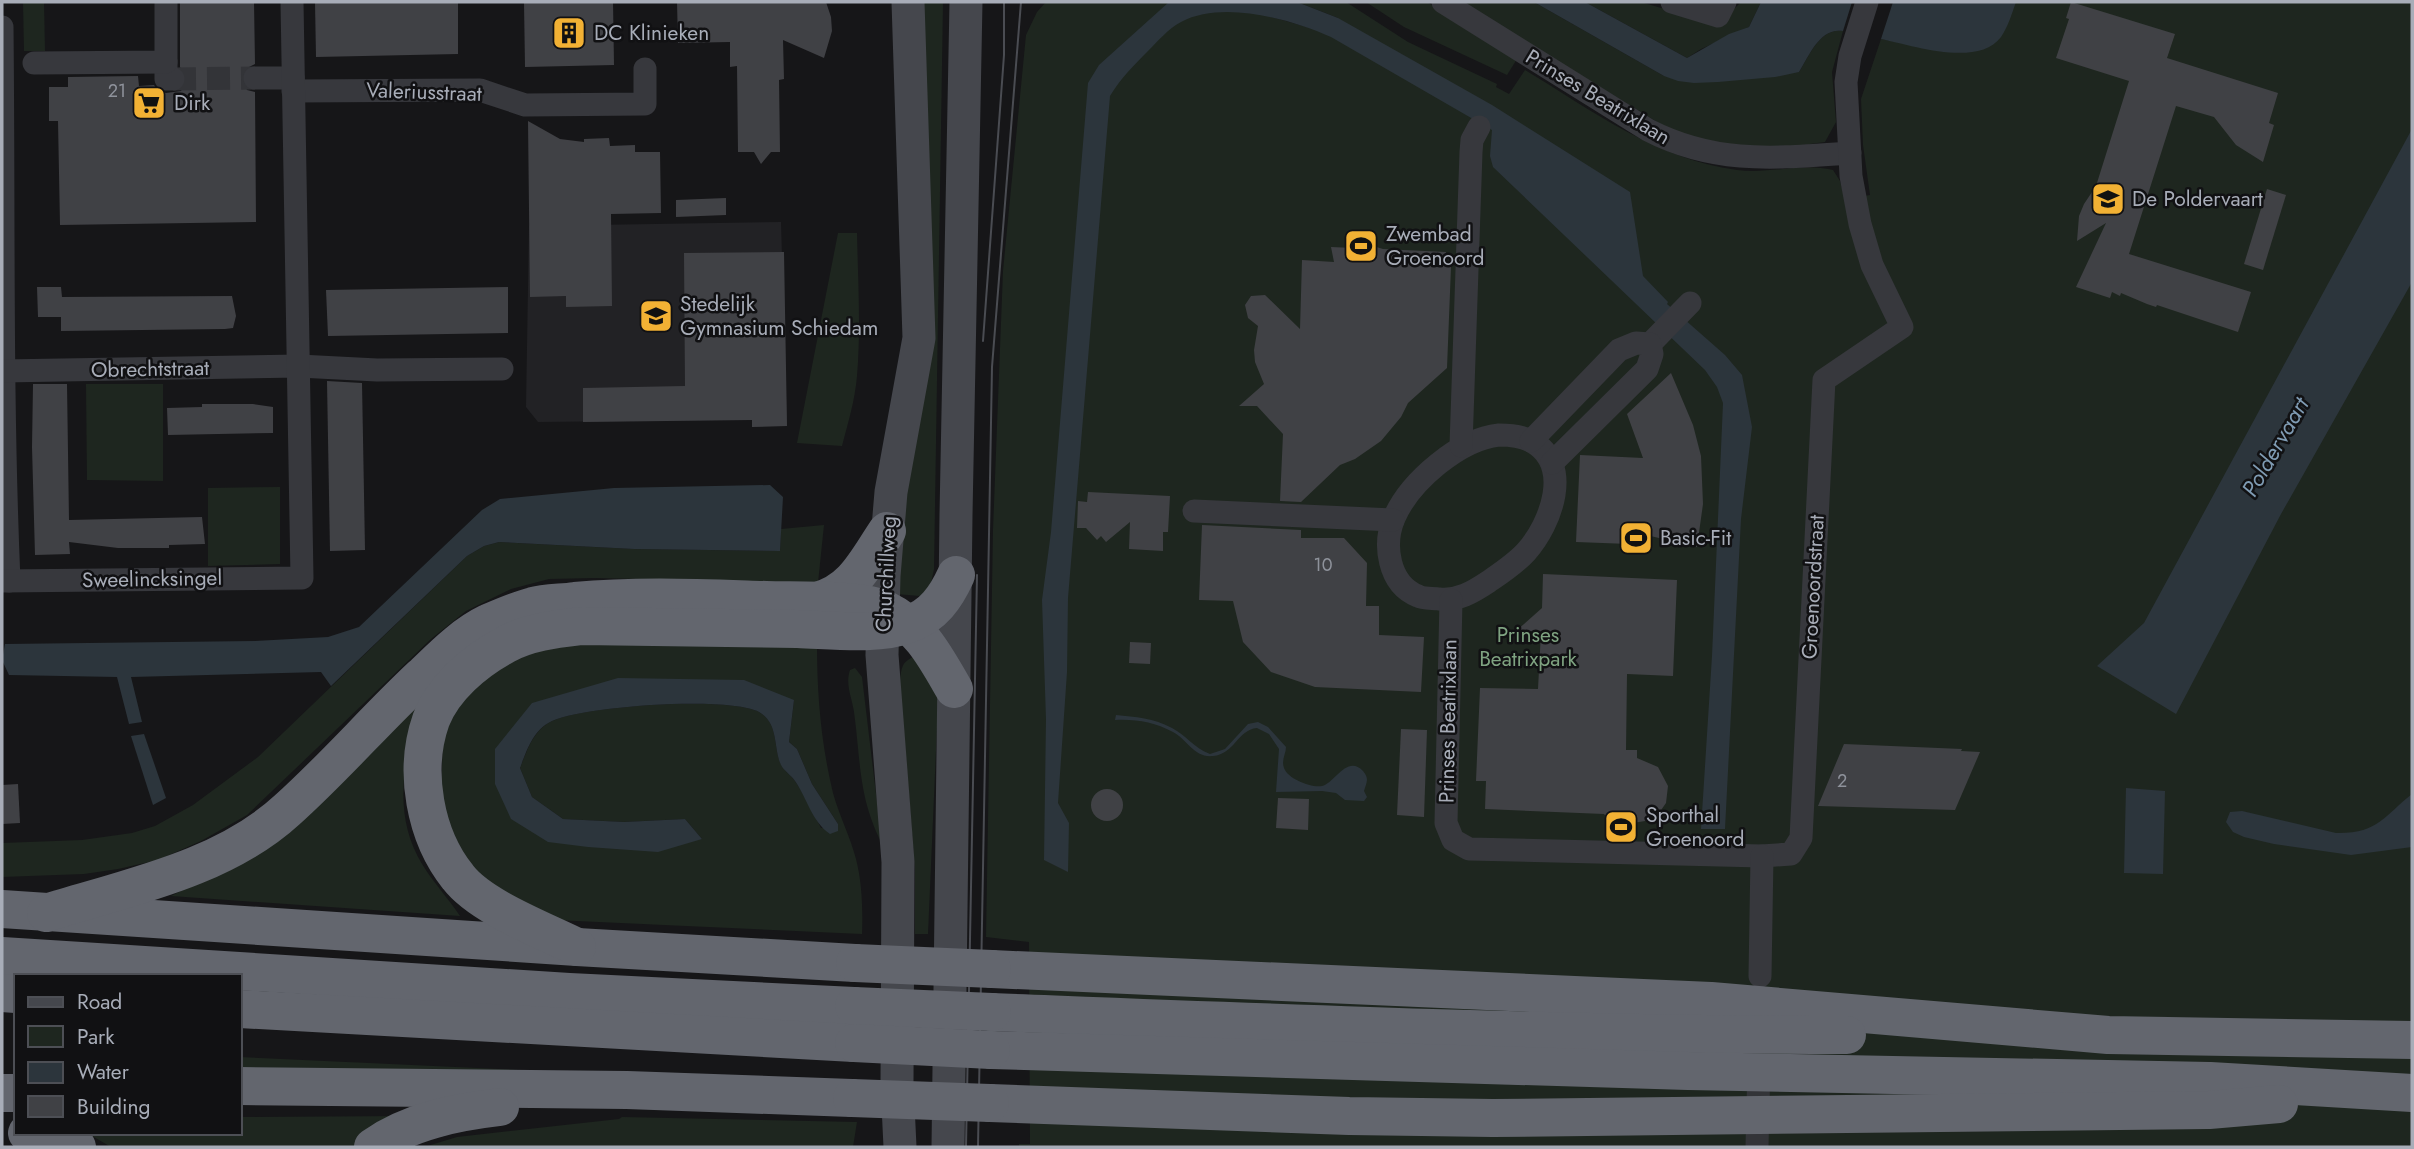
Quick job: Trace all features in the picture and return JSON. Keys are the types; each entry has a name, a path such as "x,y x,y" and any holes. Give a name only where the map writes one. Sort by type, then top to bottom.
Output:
{"highway":[{"path":"817,601 830,597 851,584 887,531"},
{"path":"577,947 492,905 460,880 439,849 426,805 423,777 425,748 432,719 461,677 506,644 542,631 582,626 892,621 923,618 941,602 956,576"},
{"path":"46,913 125,888 152,883 209,860 244,840 286,812 452,648 486,624 534,606 606,598 866,604 930,648 954,689"},
{"path":"2,909 855,963 1710,1001 2113,1035"},
{"path":"2,956 556,991 1323,1026 1708,1035 2113,1035 2412,1040"},
{"path":"242,1009 585,1030 991,1050 1660,1071 2118,1095 2404,1093"},
{"path":"242,1086 627,1090 1349,1116 1493,1118 2118,1095"},
{"path":"373,1147 415,1126 452,1115 627,1090"},
{"path":"34,1135 77,1147"}],"main road":[{"name":"Churchillweg","path":"900,1147 897,1084 899,874 882,655 892,621 887,531 891,492 919,338 908,2"},
{"path":"948,1147 966,2"}],"street":[{"path":"34,62 169,71 166,2"},
{"path":"292,2 296,325 299,366 377,370 502,369"},
{"name":"Prinses Beatrixlaan","path":"1443,2 1648,130 1674,142 1714,154 1742,158 1850,153"},
{"path":"1672,2 1721,9"},
{"path":"1850,153 1846,82 1850,56 1867,2"},
{"path":"2,27 5,581"},
{"name":"Valeriusstraat","path":"293,84 480,90 526,105 645,104 645,68"},
{"path":"255,78 293,84"},
{"path":"1461,446 1471,145 1479,127"},
{"name":"Groenoordstraat","path":"1453,840 1469,849 1762,856 1791,855 1801,838 1824,380 1902,327 1878,281 1868,252 1853,189 1850,153"},
{"path":"1552,464 1647,369 1654,340 1690,303"},
{"path":"1531,441 1619,350 1654,340"},
{"name":"Obrechtstraat","path":"2,371 299,366"},
{"name":"Sweelincksingel","path":"5,581 302,579 299,366"},
{"path":"1499,435 1531,441 1544,452 1552,464 1554,496 1552,510 1526,552 1504,572 1473,592 1451,600 1419,597 1402,585 1390,565 1389,545 1393,520 1420,482 1461,446 1481,438 1499,435"},
{"path":"1194,511 1393,520"},
{"name":"Prinses Beatrixlaan","path":"1451,600 1446,824 1453,840"},
{"path":"1760,976 1762,856"}],"shaded area":[{"name":"Stedelijk Gymnasium Schiedam","path":"781,222 787,426 752,416 725,420 538,422 526,407 529,226"}],"green space":[{"path":"23,2 44,2 45,51 24,51"},
{"path":"920,2 943,2 934,569 930,588 920,596 896,594"},
{"name":"Prinses Beatrixpark","path":"1046,2 1219,2 1314,29 1338,18 1297,2 1346,2 1408,42 1497,84 1496,87 1509,94 1525,70 1626,131 1679,156 1737,170 1833,170 1840,181 1845,199 1870,195 1863,145 1861,99 1881,39 1908,44 1919,2 2412,2 2412,1147 1019,1147 1019,1144 1030,1144 1029,942 986,937 993,530 1003,271 1026,35 1037,12"},
{"path":"1366,2 1427,2 1517,59 1507,75 1404,27"},
{"path":"1462,2 1534,2 1664,76 1799,72 1822,38 1828,33 1843,31 1832,72 1836,122 1825,142 1781,148 1726,147 1675,133"},
{"path":"1585,2 1641,2 1712,23 1731,12 1741,2 1761,2 1749,27 1687,58"},
{"path":"838,233 857,233 859,341 853,403 842,446 797,443"},
{"path":"86,384 163,384 163,481 87,480"},
{"path":"280,487 280,564 208,566 208,488"},
{"path":"824,525 818,583 594,578 549,579 511,589 466,611 431,639 247,815 201,841 158,860 84,874 2,877 2,843 82,840 132,833 155,826 193,805 258,757 467,556 484,546 499,542 634,549 780,551 781,529"},
{"path":"564,638 817,644 825,756 833,793 858,868 862,896 862,934 554,920 487,893 440,831 443,734 459,705 479,678","holes":["794,700 789,742 797,749 812,784 838,824 821,828 799,786 782,766 770,722 759,712 743,707 656,705 623,707 569,716 552,721 540,730 520,767 532,703","520,768 532,797 563,819 624,822 685,819 702,839 511,819"]},
{"path":"916,656 939,682 928,934 915,934 915,870 900,684 903,666 907,660"},
{"path":"855,668 862,677 882,844 864,795 849,686 850,670"},
{"path":"424,698 407,761 404,782 406,823 422,864 460,916 171,896 205,879"},
{"path":"242,1057 776,1082 242,1074"},
{"path":"408,1116 355,1147 111,1147 90,1135 242,1135 242,1117"},
{"path":"622,1117 857,1122 853,1147 424,1147 457,1137"}],"water":[{"path":"1169,2 1297,2 1338,18 1492,105 1630,192 1643,276 1667,304 1725,355 1742,375 1752,427 1741,519 1725,829 1701,829 1723,403 1717,387 1705,370 1493,167 1490,156 1492,130 1331,37 1277,19 1236,12 1198,16 1172,28 1133,67 1110,96 1068,598 1067,672 1058,803 1069,823 1068,872 1044,860 1046,719 1042,600 1051,532 1088,83 1099,65"},
{"path":"1534,2 1585,2 1687,58 1729,34 1749,27 1761,2 1852,2 1843,31 1828,33 1822,38 1799,72 1775,77 1694,83 1664,76"},
{"path":"1893,2 2016,2 2001,37 1990,46 1961,53 1881,39"},
{"name":"Poldervaart","path":"2412,129 2412,282 2281,514 2176,714 2097,666 2144,623"},
{"path":"770,485 783,497 780,551 634,549 499,542 484,546 467,556 331,686 321,672 131,677 142,722 129,724 117,677 9,675 2,660 5,644 255,641 328,637 359,627 482,510 500,499 614,488"},
{"path":"618,678 744,680 794,700 789,742 797,749 812,784 838,824 838,831 830,834 824,829 795,781 782,767 770,722 759,712 743,707 718,705 624,707 552,721 535,735 520,768 532,797 563,819 624,822 685,819 702,839 658,852 588,847 548,842 511,819 495,784 495,749 532,703"},
{"path":"1116,715 1158,722 1177,731 1210,754 1225,749 1248,724 1258,722 1268,727 1286,747 1284,768 1295,779 1312,786 1322,786 1346,767 1357,767 1366,776 1364,791 1367,797 1364,801 1345,800 1336,793 1322,791 1276,792 1279,749 1269,734 1257,728 1245,733 1226,751 1206,756 1166,729 1145,722 1115,720"},
{"path":"144,734 166,798 153,805 131,736"},
{"path":"2126,788 2165,791 2163,874 2124,873"},
{"path":"2412,794 2412,847 2351,855 2244,837 2233,832 2226,822 2230,812 2242,811 2336,833 2350,833 2379,822"}],"building":[{"path":"180,2 254,2 255,64 243,70 241,79 247,90 255,92 256,222 60,225 58,121 49,121 49,87 68,87 68,77 138,76 139,86 154,85 158,91 166,93 181,91 187,78 180,67"},
{"path":"315,2 458,2 458,54 316,57"},
{"name":"DC Klinieken","path":"524,2 613,2 614,65 525,67"},
{"path":"677,2 826,2 832,31 824,58 783,40 784,79 779,80 780,152 771,152 761,164 754,152 738,152 737,66 730,67 730,42 678,43"},
{"path":"2071,2 2175,34 2167,58 2278,93 2269,123 2274,125 2263,162 2236,145 2214,117 2176,106 2129,254 2251,292 2238,332 2147,304 2121,293 2120,296 2112,292 2110,298 2076,287 2106,223 2077,241 2079,216 2096,186 2129,81 2056,58 2069,19 2066,18"},
{"path":"528,121 560,139 584,142 584,139 609,138 610,146 635,145 635,152 660,152 661,213 611,214 612,306 566,307 566,296 530,297"},
{"path":"2267,189 2286,195 2263,270 2244,264"},
{"path":"726,198 726,215 676,217 676,200"},
{"path":"1354,240 1383,249 1446,252 1445,266 1451,267 1447,368 1408,403 1401,417 1381,441 1355,459 1340,465 1301,502 1280,501 1283,434 1257,406 1239,406 1264,384 1255,362 1258,326 1248,318 1245,305 1251,296 1265,295 1300,329 1302,260 1334,262 1331,247 1354,248"},
{"path":"784,252 787,426 752,427 752,420 583,422 583,388 685,386 684,253"},
{"path":"37,287 61,287 62,297 232,296 236,316 233,328 225,329 61,331 61,317 38,317"},
{"path":"508,287 508,333 328,336 326,290"},
{"path":"1671,373 1693,425 1701,456 1703,504 1697,547 1642,534 1638,548 1629,544 1576,542 1580,455 1643,458 1627,414"},
{"path":"327,381 362,383 365,550 330,551"},
{"path":"33,384 67,384 69,520 202,517 205,544 169,545 169,548 118,548 69,542 70,554 35,555"},
{"path":"202,404 253,404 273,407 273,433 168,435 167,408 202,407"},
{"path":"1088,492 1170,496 1168,532 1163,532 1163,551 1129,549 1130,522 1106,542 1101,536 1097,540 1086,528 1077,528 1078,501 1087,502"},
{"path":"1202,525 1301,530 1301,538 1344,538 1367,563 1366,606 1379,606 1379,635 1424,637 1421,692 1315,687 1271,672 1243,642 1233,601 1199,600"},
{"path":"1543,574 1677,580 1673,676 1627,674 1626,750 1637,750 1637,758 1658,767 1668,786 1666,803 1651,820 1627,824 1619,831 1604,814 1485,809 1486,781 1476,781 1480,688 1538,689 1541,632 1516,631 1542,608"},
{"path":"1130,642 1151,643 1150,664 1129,663"},
{"path":"1401,729 1427,730 1424,817 1397,815"},
{"path":"1844,744 1980,752 1955,810 1818,806"},
{"path":"18,784 20,823 2,824 2,785"},
{"path":"1107,789 1118,794 1123,805 1118,816 1107,821 1096,816 1091,805 1096,794"},
{"path":"1278,798 1309,799 1308,830 1276,828"}],"tunnel":[{"path":"173,79 255,78"},
{"path":"1757,1147 1759,1063"}],"tram line":[{"path":"983,341 1004,55 1004,2"},
{"path":"978,1147 992,367 1021,2"},
{"path":"966,1147 977,575"}],"place":[{"name":"DC Klinieken","path":"569,33"},
{"name":"Dirk","path":"149,103"},
{"name":"De Poldervaart","path":"2108,199"},
{"name":"Zwembad Groenoord","path":"1361,246"},
{"name":"Stedelijk Gymnasium Schiedam","path":"656,316"},
{"name":"Basic-Fit","path":"1636,538"},
{"name":"Sporthal Groenoord","path":"1621,827"}]}
